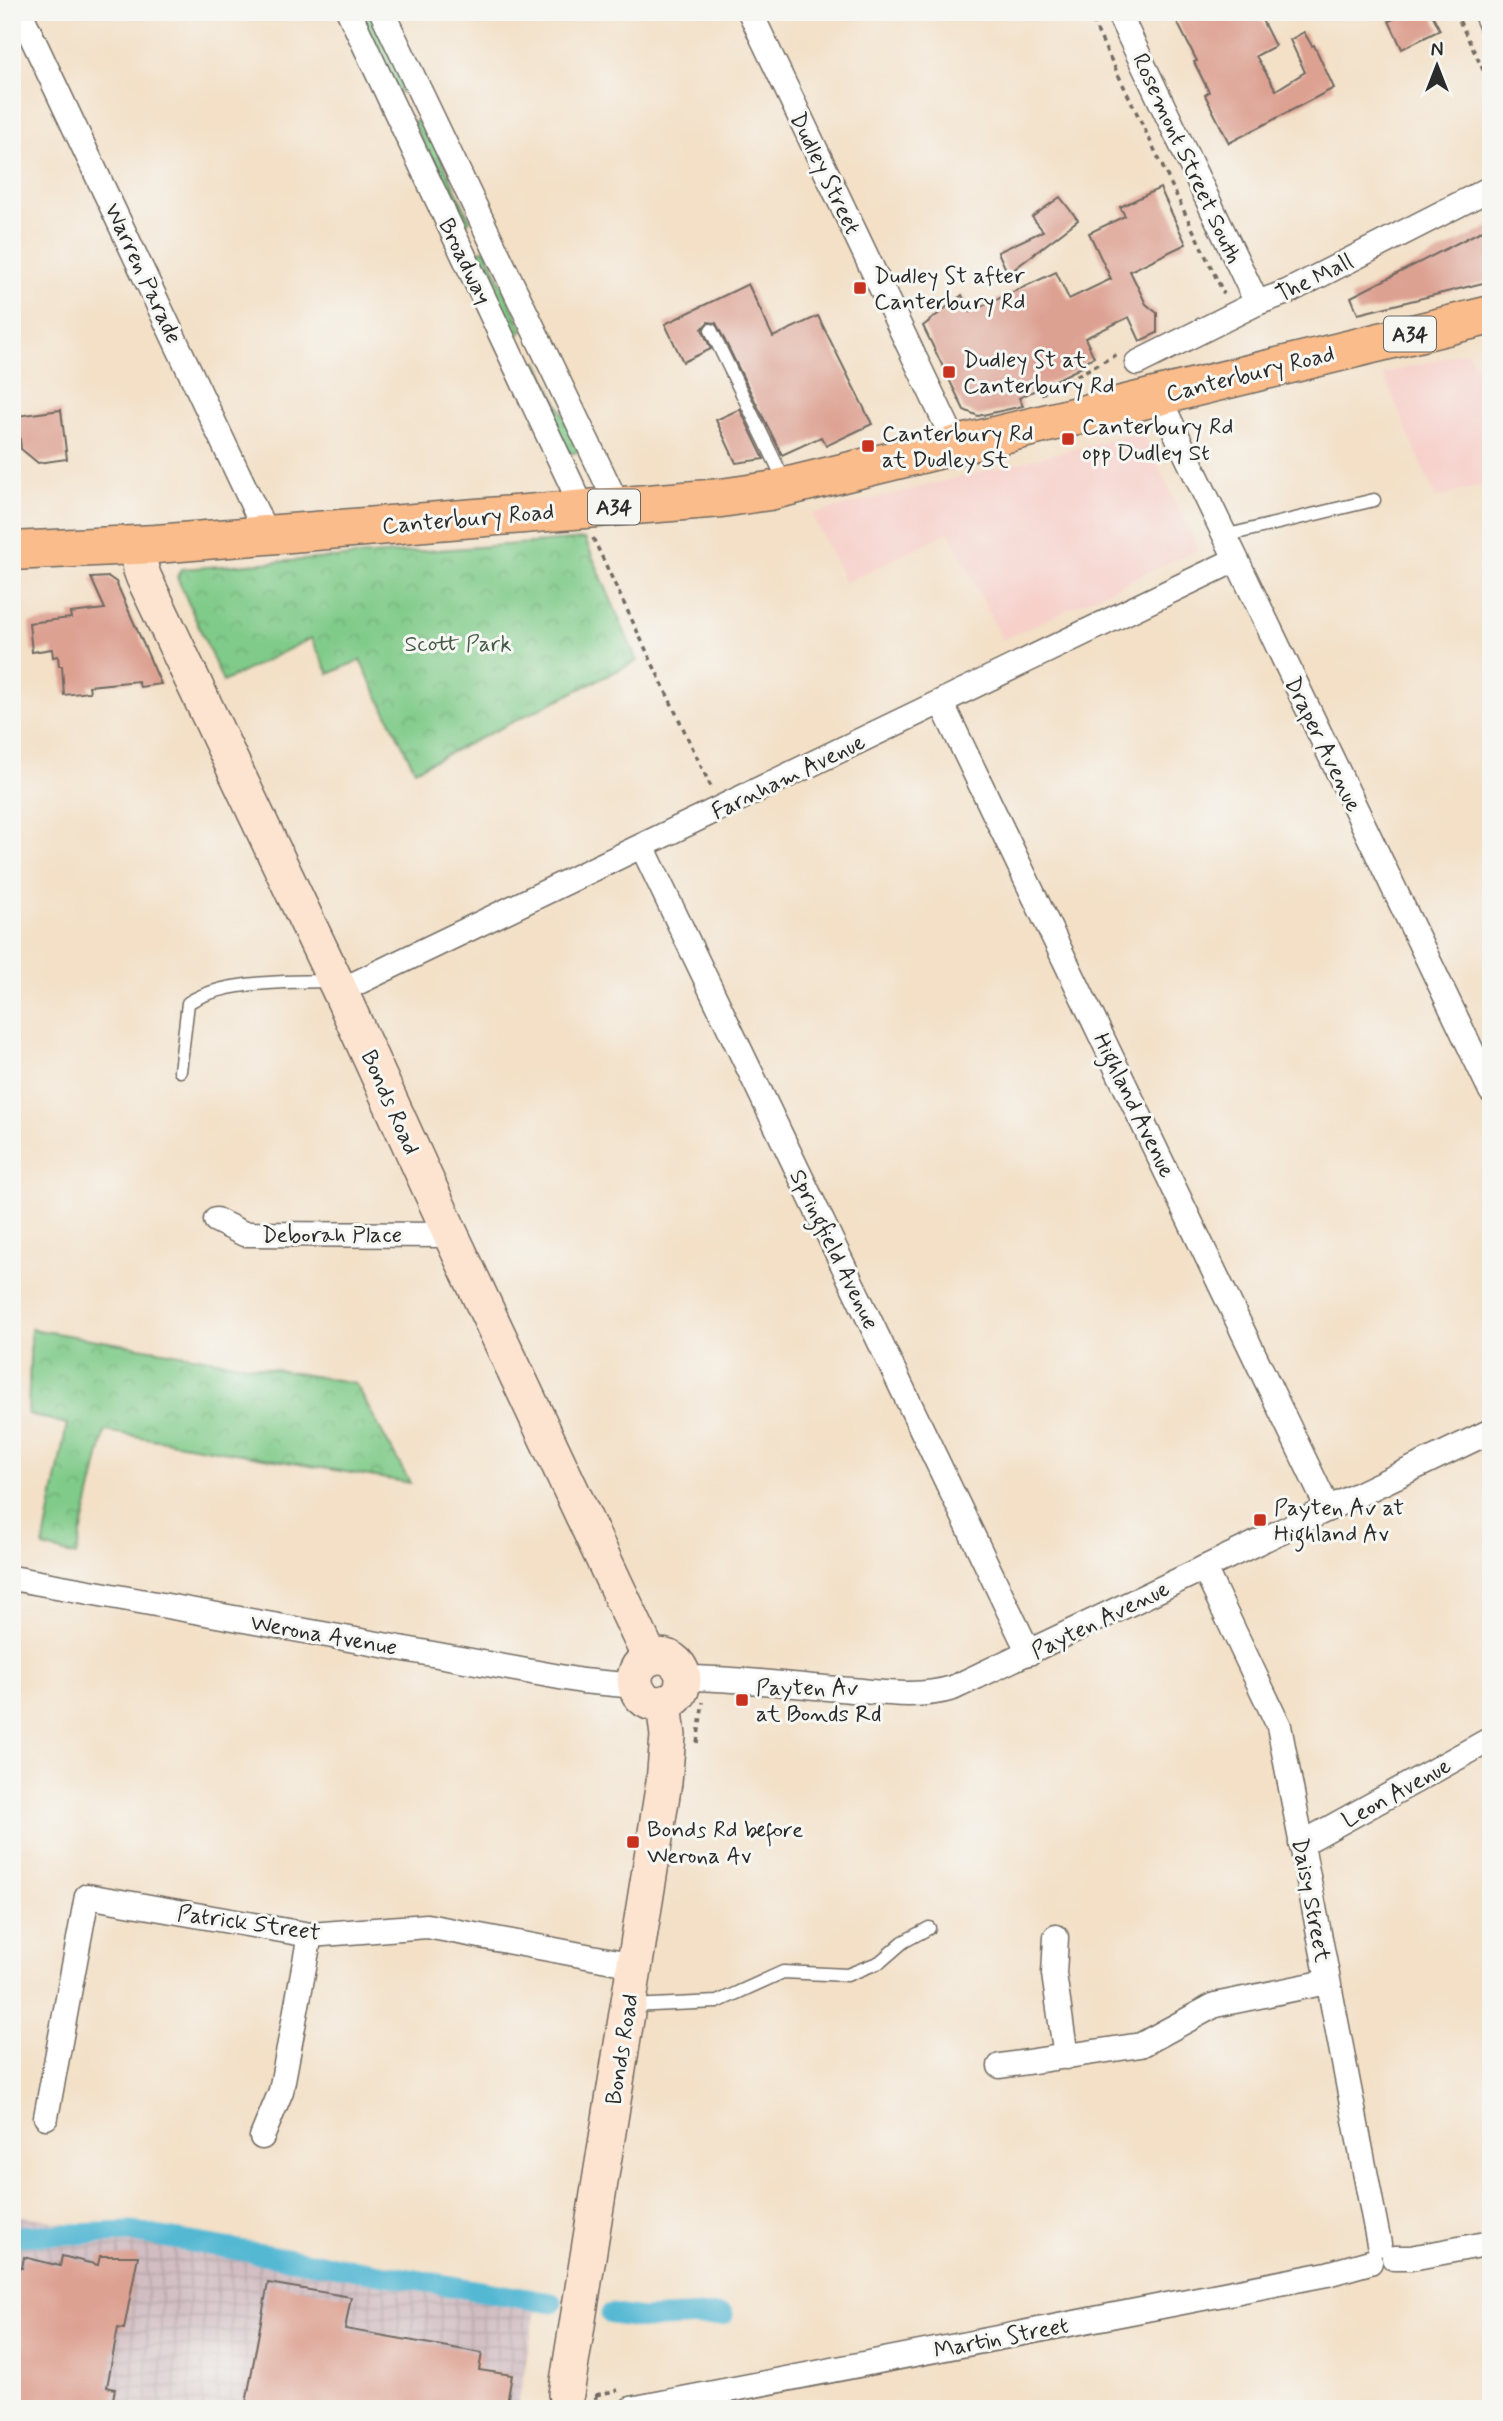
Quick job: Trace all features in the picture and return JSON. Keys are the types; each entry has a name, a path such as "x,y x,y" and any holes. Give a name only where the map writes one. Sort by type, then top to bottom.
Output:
{"highway":[{"name":"Canterbury Road","path":"14,558 138,544 267,534 597,517 721,498 787,487 1157,396 1489,319"}],"main road":[{"name":"Bonds Road","path":"138,544 141,570 338,986 658,1682 668,1736 664,1782 627,2006 578,2403"}],"street":[{"name":"Warren Parade","path":"20,12 267,534"},
{"name":"Broadway","path":"349,12 410,106 578,459 597,517"},
{"name":"Broadway","path":"382,12 410,106"},
{"name":"Dudley Street","path":"750,12 957,447"},
{"name":"Rosemont Street South","path":"1118,12 1257,303"},
{"path":"1485,12 1491,25"},
{"name":"The Mall","path":"1137,363 1257,303 1287,292 1491,188"},
{"name":"Broadway","path":"525,348 578,459 597,517"},
{"name":"Draper Avenue","path":"1157,396 1491,1091"},
{"name":"Farnham Avenue","path":"338,986 642,846 1235,561"},
{"name":"Highland Avenue","path":"941,702 1328,1509"},
{"name":"Springfield Avenue","path":"642,846 1029,1653"},
{"name":"Deborah Place","path":"216,1220 244,1234 451,1235"},
{"name":"Payten Avenue","path":"658,1682 718,1679 921,1695 953,1688 1491,1431"},
{"name":"Daisy Street","path":"1204,1568 1279,1726 1381,2255"},
{"name":"Werona Avenue","path":"12,1578 592,1683 658,1682"},
{"name":"Leon Avenue","path":"1301,1844 1491,1739"},
{"name":"Patrick Street","path":"46,2117 87,1896 310,1935 427,1926 634,1965"},
{"path":"262,2137 281,2091 310,1935"},
{"path":"1056,1937 1054,1974 1066,2057"},
{"path":"1000,2066 1141,2045 1215,2005 1327,1982"},
{"name":"Martin Street","path":"631,2409 1327,2274 1381,2255 1411,2258 1491,2243"}],"lane":[{"path":"711,330 787,487"},
{"path":"1224,536 1374,500"},
{"path":"180,1071 188,1003 199,995 254,984 338,986"},
{"path":"627,2006 717,2002 783,1972 847,1975 880,1962 903,1942 929,1928"}],"path":[{"path":"1088,12 1226,297"},
{"path":"1455,12 1491,86"},
{"path":"597,517 721,808"},
{"path":"12,595 14,558"}],"shaded area":[{"path":"1468,351 1491,397 1491,483 1436,498 1383,374"},
{"path":"1134,434 1144,437 1198,549 1002,640 949,532 845,583 812,514"},
{"path":"12,2214 537,2304 517,2409 12,2409"}],"green space":[{"path":"355,12 375,12 408,88 400,93"},
{"path":"423,119 470,220 466,224 461,225 413,122"},
{"path":"486,250 523,330 519,334 513,335 475,253"},
{"path":"538,362 579,448 575,453 569,453 528,365"},
{"name":"Scott Park","path":"585,539 637,661 415,770 360,660 329,674 311,638 223,682 177,577 181,569"},
{"path":"31,1329 355,1383 410,1483 105,1431 76,1556 43,1547 67,1424 28,1414"}],"building":[{"path":"1172,12 1258,12 1275,46 1256,56 1276,90 1305,72 1290,40 1304,32 1312,46 1314,45 1334,88 1229,143 1205,95 1209,92 1194,62 1197,61"},
{"path":"1409,12 1431,12 1440,30 1402,49 1389,21"},
{"path":"1160,188 1186,244 1130,271 1146,304 1157,313 1157,333 1140,341 1129,317 1085,338 1094,357 1080,364 1082,367 1019,398 1023,406 978,416 964,410 923,326 962,295 970,312 1056,272 1069,299 1111,279 1089,233 1125,216 1120,207"},
{"path":"1060,197 1078,220 1008,274 998,252 1043,231 1032,217"},
{"path":"1491,226 1491,281 1358,314 1351,297"},
{"path":"748,284 773,337 818,316 872,424 826,446 821,437 782,455 716,323 708,322 702,329 711,349 683,362 665,324"},
{"path":"740,409 764,459 736,463 716,420"},
{"path":"61,410 67,459 38,463 21,449 17,416"},
{"path":"109,577 116,582 161,684 140,687 138,681 89,686 90,692 64,695 62,666 59,666 58,656 53,657 52,649 32,652 29,623 71,618 70,613 105,609 91,578"},
{"path":"62,2256 98,2265 100,2256 138,2256 124,2329 118,2328 107,2387 115,2389 111,2409 12,2409 12,2265 22,2268 24,2257 60,2266"},
{"path":"268,2283 351,2297 345,2329 482,2353 479,2370 512,2375 506,2409 245,2409"}],"waterway":[{"path":"12,2236 132,2232 552,2303"},
{"path":"611,2314 643,2319 723,2315"}],"place":[{"name":"Dudley St after Canterbury Rd","path":"860,288"},
{"name":"Dudley St at Canterbury Rd","path":"949,372"},
{"name":"Canterbury Rd opp Dudley St","path":"1068,439"},
{"name":"Canterbury Rd at Dudley St","path":"868,446"},
{"name":"Payten Av at Highland Av","path":"1260,1520"},
{"name":"Payten Av at Bonds Rd","path":"742,1700"},
{"name":"Bonds Rd before Werona Av","path":"633,1842"}]}
